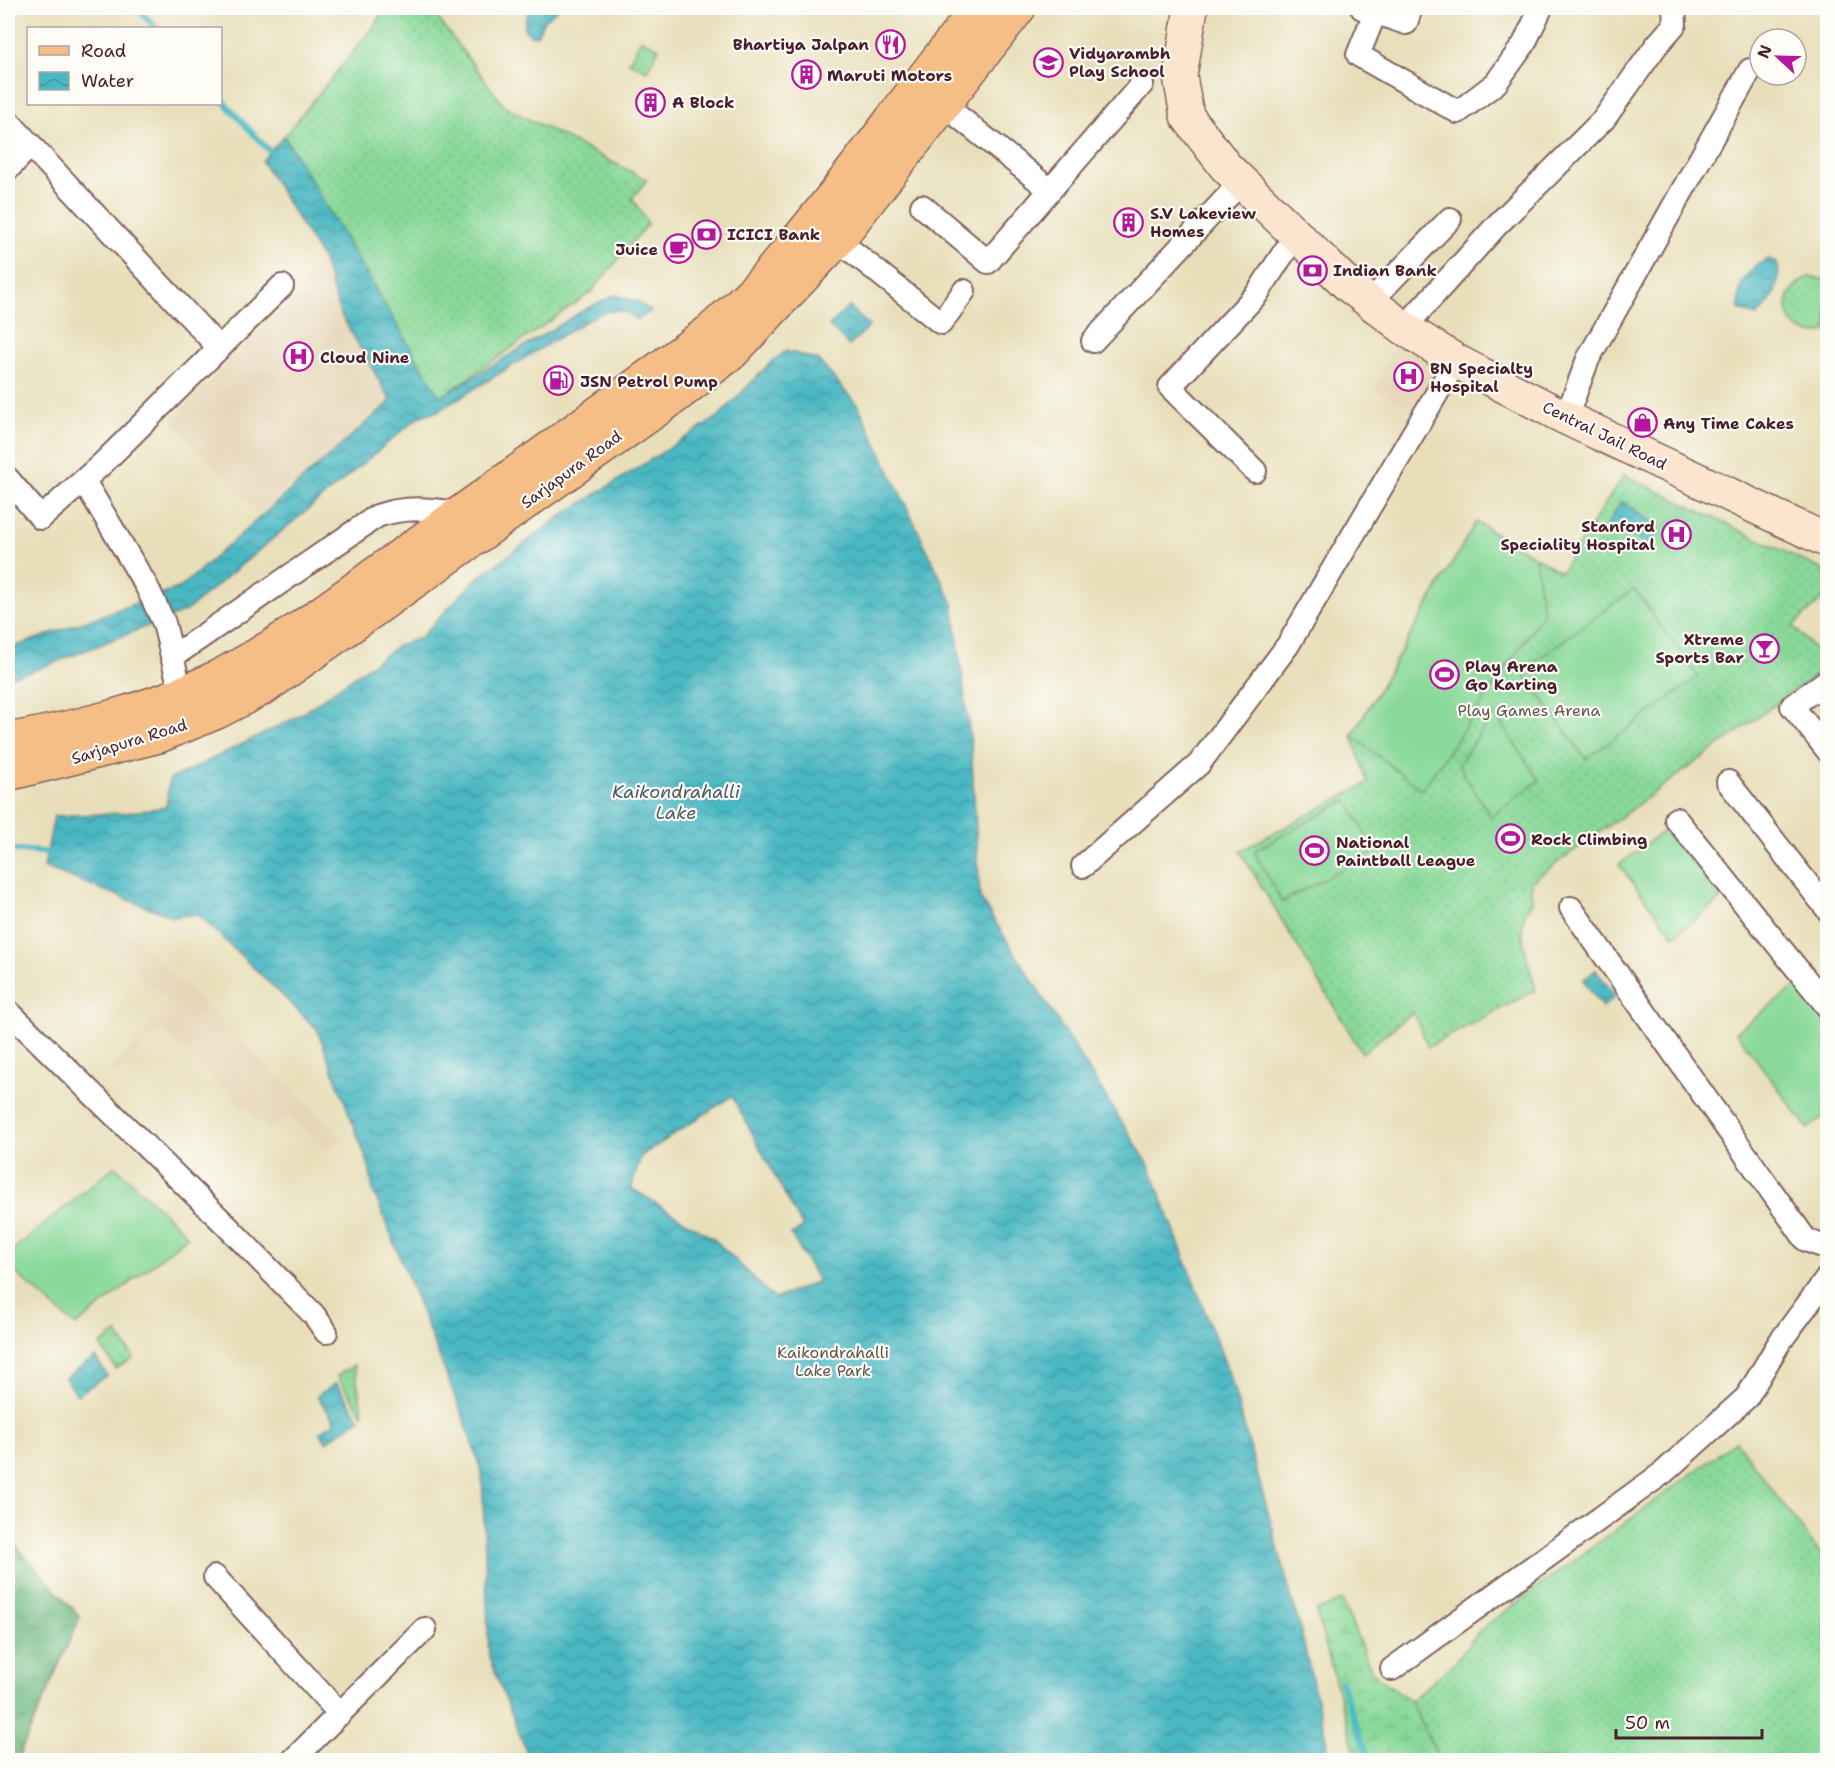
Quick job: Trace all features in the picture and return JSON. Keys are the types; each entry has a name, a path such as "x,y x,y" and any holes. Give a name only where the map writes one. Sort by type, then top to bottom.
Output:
{"main road":[{"name":"Sarjapura Road","path":"8,740 58,731 144,707 181,693 247,661 289,634 459,513 711,330 748,295 857,164 915,85 978,8"},
{"name":"Sarjapura Road","path":"8,774 159,736 217,712 265,687 675,397 731,354 838,240 1019,8"},
{"name":"Central Jail Road","path":"1191,8 1180,76 1187,116 1226,167 1349,286 1404,328 1456,361 1566,418 1827,541"}],"street":[{"path":"1411,8 1406,23 1368,10 1358,56 1458,111 1496,83 1524,44 1541,8"},
{"path":"1404,328 1538,182 1604,118 1656,46 1675,24 1674,8"},
{"path":"1566,418 1588,359 1748,74"},
{"path":"922,206 988,262 1142,84"},
{"path":"944,105 1050,190"},
{"path":"8,121 219,348"},
{"path":"8,168 31,145"},
{"path":"1093,341 1241,182"},
{"path":"1370,302 1450,219"},
{"path":"1255,471 1170,387 1257,294 1296,234"},
{"path":"838,240 941,323 964,291"},
{"path":"8,479 41,518 84,481 282,286"},
{"path":"1083,866 1199,764 1288,645 1456,361"},
{"path":"84,481 147,587 164,623 181,693"},
{"path":"172,657 377,516 394,510 422,508 459,513"},
{"path":"1827,680 1792,706 1827,751"},
{"path":"1728,782 1827,910"},
{"path":"1676,819 1827,1007"},
{"path":"1571,908 1806,1240 1827,1248"},
{"path":"8,1011 229,1228 314,1315 326,1332"},
{"path":"1392,1670 1664,1472 1748,1397 1779,1343 1827,1277"},
{"path":"215,1578 340,1714"},
{"path":"293,1761 425,1629"}],"shaded area":[{"name":"Cloud Nine","path":"323,260 340,313 391,401 259,513 172,423"},
{"name":"BN Specialty Hospital","path":"1397,342 1444,364 1421,412 1374,390"},
{"path":"107,911 343,1140 323,1149 290,1117 270,1132 161,1028 117,1075 110,1071 163,1012 168,1001 92,933"}],"green space":[{"path":"385,8 430,8 505,107 647,180 632,198 648,224 590,293 440,398 284,136 373,28"},
{"path":"641,39 659,48 647,71 629,62"},
{"path":"1808,277 1827,280 1827,330 1816,334 1797,327 1790,319 1787,309 1788,298 1795,287"},
{"name":"Play Games Arena","path":"1624,475 1827,572 1827,595 1793,626 1827,662 1827,667 1531,882 1532,902 1526,911 1522,933 1536,990 1428,1047 1413,1012 1362,1053 1240,851 1368,783 1352,736 1476,522 1561,572"},
{"name":"Play Arena Go Karting","path":"1476,522 1535,557 1543,614 1422,790 1352,736"},
{"path":"1634,589 1698,677 1586,759 1522,671"},
{"path":"1494,713 1539,780 1491,817 1458,765"},
{"name":"National Paintball League","path":"1347,800 1375,851 1282,902 1254,851"},
{"path":"1666,829 1721,899 1674,936 1619,865"},
{"path":"1798,985 1827,1024 1827,1114 1808,1129 1736,1032"},
{"path":"115,1166 188,1236 76,1326 8,1266 8,1254"},
{"path":"117,1333 134,1358 116,1369 100,1345"},
{"path":"354,1365 363,1415 337,1376"},
{"path":"1736,1441 1827,1563 1827,1760 1440,1760 1410,1701 1454,1663 1480,1630"},
{"path":"8,1537 80,1617 17,1760 8,1760"},
{"path":"1342,1600 1372,1672 1410,1701 1440,1760 1357,1760 1316,1611"}],"water":[{"path":"531,8 559,8 544,20 537,35 532,36 524,30 525,20"},
{"path":"284,136 440,397 586,309 615,295 639,302 651,311 638,320 622,311 606,312 594,316 438,411 420,416 186,611 33,671 8,677 8,649 181,587 391,401 340,313 323,260 262,161"},
{"path":"1769,259 1777,263 1777,285 1771,300 1756,316 1739,309 1739,293 1749,273"},
{"path":"849,306 869,326 849,346 829,326"},
{"name":"Kaikondrahalli Lake","path":"786,351 818,360 859,407 953,604 971,745 980,898 1149,1165 1231,1379 1300,1628 1331,1760 530,1760 489,1658 482,1474 465,1422 373,1190 369,1166 317,1029 198,914 173,917 44,867 54,816 125,813 166,807 169,780 297,717 399,645 420,638 474,581 561,516 717,418 770,363","holes":["732,1096 803,1228 791,1234 818,1281 775,1299 713,1238 631,1188 641,1156"]},
{"path":"1621,501 1659,526 1650,544 1607,526"},
{"path":"1596,970 1616,997 1602,1007 1583,980"},
{"path":"95,1357 107,1375 77,1395 65,1378"},
{"path":"336,1383 360,1419 326,1442 320,1432 335,1422 317,1396"}],"waterway":[{"path":"137,8 155,27"},
{"path":"222,100 274,156"},
{"path":"8,849 52,853"},
{"path":"1341,1682 1369,1760"}],"place":[{"name":"Bhartiya Jalpan","path":"890,44"},
{"name":"Vidyarambh Play School","path":"1048,62"},
{"name":"Maruti Motors","path":"806,75"},
{"name":"A Block","path":"651,102"},
{"name":"S.V Lakeview Homes","path":"1129,222"},
{"name":"ICICI Bank","path":"706,234"},
{"name":"Juice","path":"679,249"},
{"name":"Indian Bank","path":"1312,270"},
{"name":"Cloud Nine","path":"299,357"},
{"name":"BN Specialty Hospital","path":"1409,377"},
{"name":"JSN Petrol Pump","path":"559,381"},
{"name":"Any Time Cakes","path":"1642,423"},
{"name":"Stanford Speciality Hospital","path":"1676,535"},
{"name":"Xtreme Sports Bar","path":"1765,648"},
{"name":"Play Arena Go Karting","path":"1444,675"},
{"name":"Rock Climbing","path":"1510,839"},
{"name":"National Paintball League","path":"1315,851"}],"park label":[{"name":"Kaikondrahalli Lake Park","path":"833,1361"}]}
